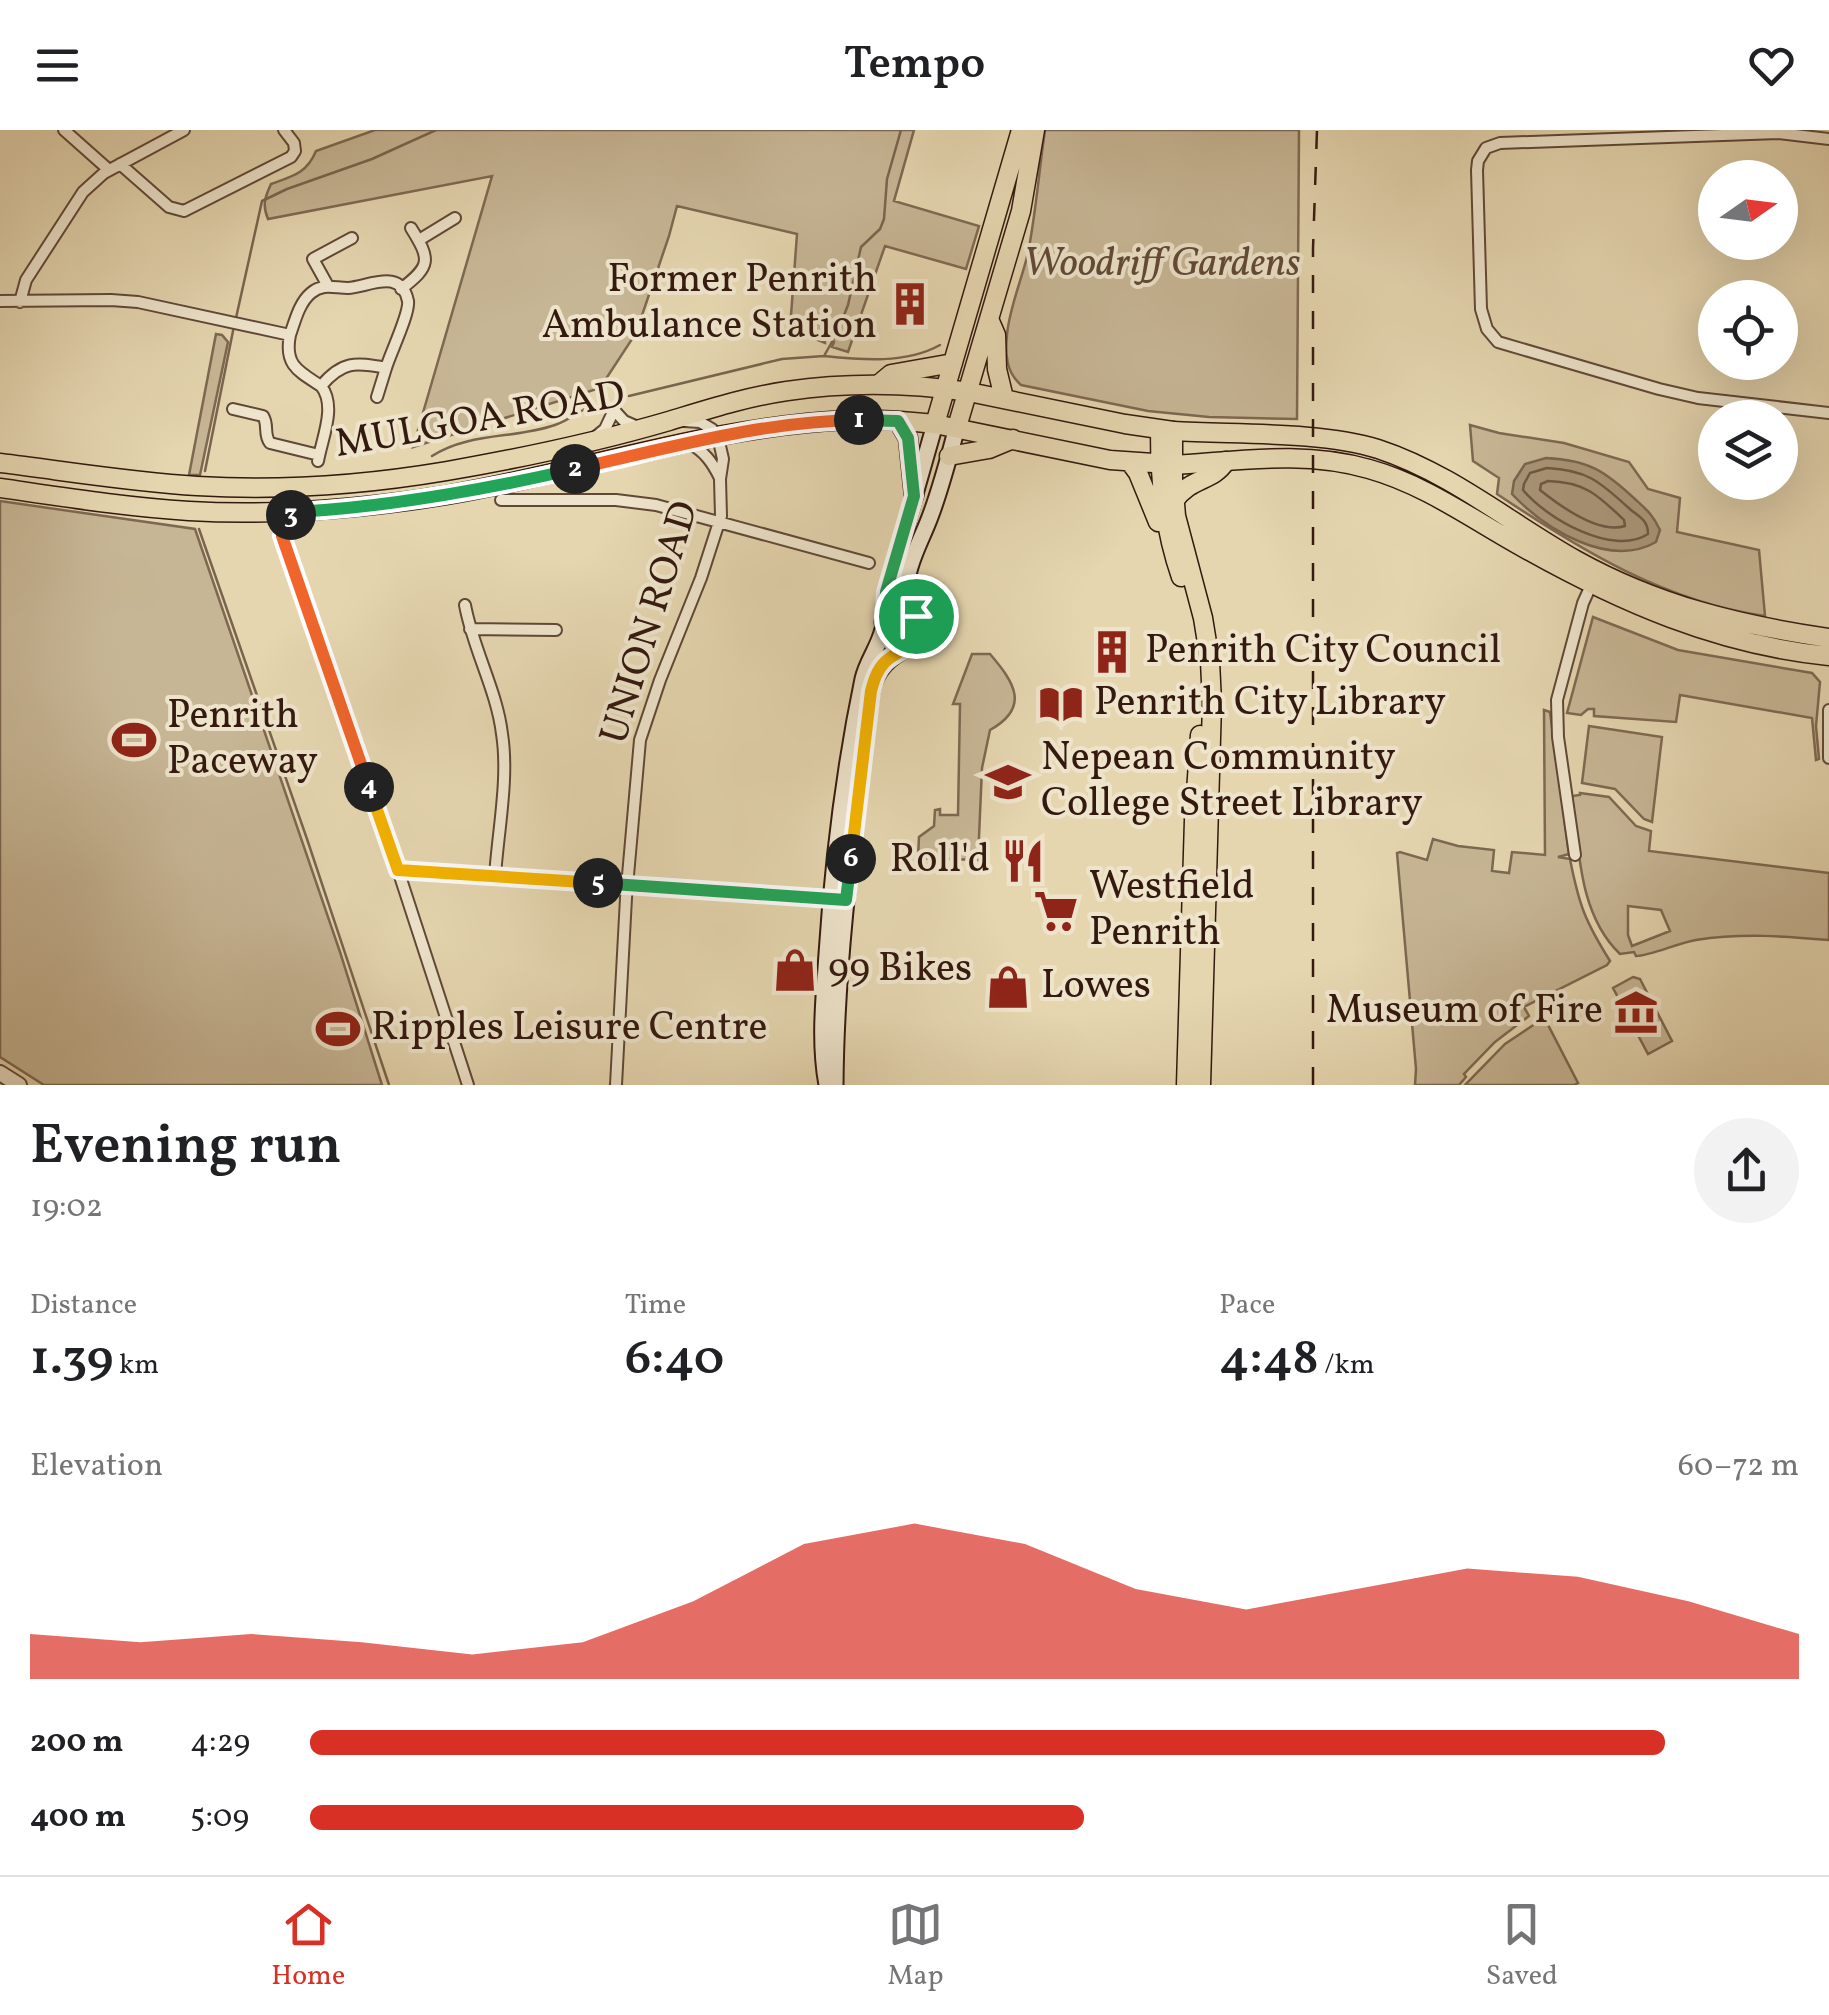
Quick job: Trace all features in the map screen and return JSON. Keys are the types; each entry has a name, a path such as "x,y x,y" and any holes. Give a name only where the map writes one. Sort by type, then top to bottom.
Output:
{"main road":[{"path":"836,1085 839,899 851,744 864,672 878,646 886,592 1021,130"},
{"path":"827,1085 822,1043 839,899 871,691 886,661 915,643 920,634 921,624 907,592 907,579 969,392 1021,212 1035,130"},
{"path":"989,319 996,335 997,369 1004,398"},
{"path":"878,384 891,374 954,363"},
{"name":"MULGOA ROAD","path":"0,463 195,486 295,488 417,476 520,458 770,393 878,384 946,388 1162,430 1315,438 1378,450 1441,476 1556,548 1595,578"},
{"path":"898,421 908,438 914,496"},
{"name":"MULGOA ROAD","path":"0,488 187,510 296,512 356,508 449,494 718,437 825,422 898,421 958,427 1130,462 1166,464 1308,457 1352,464 1425,490 1595,578"},
{"path":"1162,430 1180,530 1203,618 1211,680 1201,1085"},
{"path":"948,456 989,450 1013,439"},
{"path":"1174,501 1190,484 1218,473 1226,461"},
{"path":"1130,462 1170,545"},
{"path":"1166,464 1162,500 1170,545 1200,648 1202,694 1186,1085"},
{"path":"1595,578 1715,617 1829,638"},
{"path":"1595,578 1630,603 1712,633 1766,647 1829,656"},
{"path":"909,647 894,646 886,639 883,626 890,614 900,609 916,616"}],"street":[{"path":"64,130 109,170"},
{"path":"20,302 26,280 74,202 92,182 184,130"},
{"path":"120,164 170,207 184,211 291,157 294,144 284,130"},
{"path":"1829,138 1778,133 1500,143 1486,148 1476,170 1482,309 1487,329 1498,342 1685,395 1829,413"},
{"path":"419,240 455,218"},
{"path":"401,288 424,268 425,254 411,228"},
{"path":"328,286 313,259 352,238"},
{"path":"232,410 263,416 270,442 319,458 329,404 321,386 294,367 289,352 290,335 306,299 317,289 350,288 383,280 401,288 408,307 378,397"},
{"path":"0,301 123,300 290,335"},
{"path":"321,386 333,372 348,365 386,368"},
{"path":"670,420 700,422 718,437"},
{"name":"UNION ROAD","path":"616,1085 640,740 720,522 723,459 718,437"},
{"name":"UNION ROAD","path":"689,443 711,461 720,479"},
{"path":"501,500 616,500 656,505 868,563"},
{"path":"296,512 287,520 282,536 468,1085"},
{"path":"1574,855 1557,700 1583,603 1595,578"},
{"path":"466,605 502,733 503,776 494,876"},
{"path":"470,630 556,630"},
{"path":"1829,710 1829,758"},
{"path":"398,870 839,899"},
{"path":"0,1073 19,1085"}],"green space":[{"path":"375,130 914,130 894,201 979,226 966,269 885,246 848,352 832,347 834,342 830,339 825,343 790,329 797,234 677,206 636,333 600,388 413,447 492,176 268,219 265,209 271,184 304,169 316,151"},
{"name":"Woodriff Gardens","path":"1045,130 1299,130 1297,419 1148,411 1021,385 1016,380 1008,362 1007,335 1028,253"},
{"path":"216,334 228,342 200,475 189,475"},
{"path":"1470,425 1564,443 1629,462 1648,489 1680,498 1677,532 1759,550 1765,616 1692,599 1658,586 1591,553 1497,494 1499,478 1473,461"},
{"name":"Penrith Paceway","path":"0,501 195,529 382,1085 44,1085 0,1057"},
{"path":"1593,617 1678,650 1812,673 1820,682 1816,726 1819,759 1816,760 1812,718 1680,695 1676,722 1594,716 1594,709 1581,715 1567,713"},
{"path":"972,654 990,654 1006,674 1014,694 1011,712 990,730 982,768 978,860 918,858 919,837 934,826 935,810 940,809 940,815 958,815 960,704 953,704"},
{"path":"1544,710 1550,712 1569,854 1558,857 1570,859 1584,912 1610,961 1524,1007 1529,1016 1495,1042 1464,1074 1466,1077 1459,1085 1415,1085 1397,853 1427,860 1433,839 1494,850 1492,871 1509,873 1512,852 1545,855"},
{"path":"1589,726 1662,737 1652,822 1644,819 1615,789 1582,783"},
{"path":"1572,796 1609,797 1636,826 1651,831 1649,851 1829,873 1829,940 1729,936 1636,956 1634,952 1620,954 1596,921 1583,881","holes":["1628,906 1661,910 1670,931 1632,946"]},
{"path":"1633,977 1640,979 1672,1041 1648,1054 1613,988"},
{"path":"1541,1020 1547,1023 1578,1083 1465,1085 1505,1044"}],"water":[{"path":"1546,458 1574,461 1615,481 1655,520 1660,530 1656,542 1638,549 1598,548 1542,520 1512,494 1514,481 1525,464"}],"waterway":[{"path":"236,318 262,201 436,130"},
{"path":"629,396 782,359 824,356 848,305 861,247 880,229 884,219 887,179 901,130"},
{"path":"205,471 234,326"},
{"path":"824,356 898,358 940,345"},
{"path":"432,456 461,443 555,425 590,406"},
{"path":"199,529 389,1085"}],"railway":[{"path":"1313,1085 1313,249 1317,130"}],"place":[{"name":"Former Penrith Ambulance Station","path":"910,304"},
{"name":"Penrith City Council","path":"1112,652"},
{"name":"Penrith City Library","path":"1061,704"},
{"name":"Penrith Paceway","path":"134,740"},
{"name":"Nepean Community College Street Library","path":"1008,782"},
{"name":"Roll'd","path":"1023,861"},
{"name":"Westfield Penrith","path":"1056,911"},
{"name":"99 Bikes","path":"795,970"},
{"name":"Lowes","path":"1008,987"},
{"name":"Museum of Fire","path":"1636,1012"},
{"name":"Ripples Leisure Centre","path":"338,1029"}],"route":[{"path":"853,420 898,421 908,438 914,496 886,592 884,623 900,609 916,616 921,624 918,639 886,661 871,691 846,900 398,870 282,536 287,520 296,512 356,508 449,494 773,428 853,420"}]}
